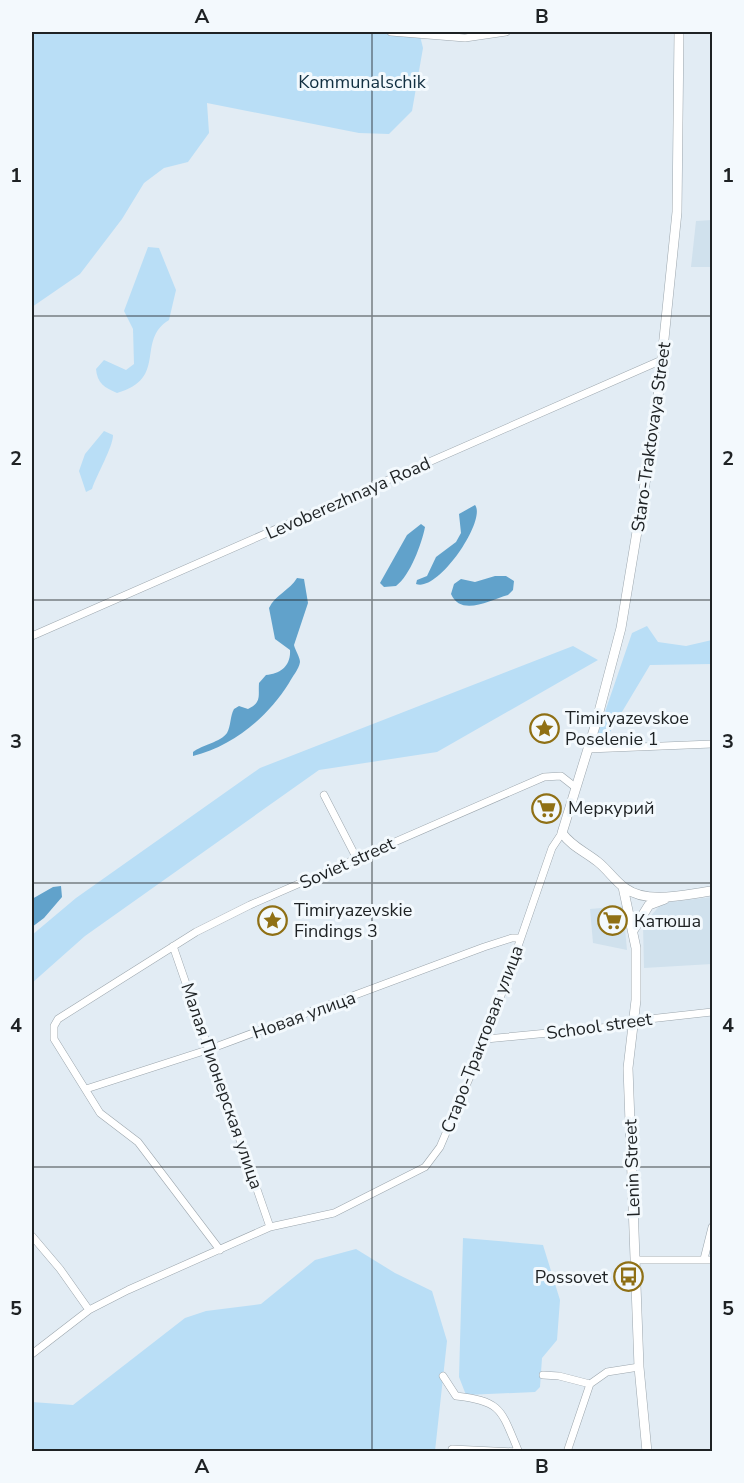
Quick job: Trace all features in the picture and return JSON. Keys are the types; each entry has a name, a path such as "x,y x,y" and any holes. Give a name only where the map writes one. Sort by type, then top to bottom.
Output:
{"street":[{"path":"391,32 465,38 506,32"},
{"name":"Staro-Traktovaya Street","path":"562,833 621,628 664,359 677,212 679,32"},
{"name":"Levoberezhnaya Road","path":"32,636 664,359"},
{"path":"588,749 712,744"},
{"name":"Soviet street","path":"86,1089 54,1039 54,1026 64,1014 173,946 250,905 544,777 561,776 575,787"},
{"path":"324,795 357,859"},
{"path":"562,833 572,844 598,862 623,887 641,896 673,896 712,891"},
{"name":"Старо-Трактовая улица","path":"32,1354 89,1311 154,1277 270,1227 334,1213 425,1167 440,1147 486,1039 552,848 562,833"},
{"name":"Lenin Street","path":"623,887 634,929 636,1000 631,1025 628,1068 639,1367 647,1452"},
{"path":"634,929 649,905 673,896"},
{"name":"Новая улица","path":"86,1089 210,1049 484,947 512,938 520,938"},
{"name":"Малая Пионерская улица","path":"173,946 270,1227"},
{"name":"School street","path":"486,1039 631,1025 649,1019 712,1012"},
{"path":"86,1089 100,1113 127,1132 147,1152 220,1250"},
{"path":"636,1260 708,1260 712,1227"},
{"path":"32,1236 60,1269 89,1311"},
{"path":"567,1452 590,1384 607,1372 639,1367"},
{"path":"543,1375 559,1376 590,1384"},
{"path":"443,1376 456,1396 484,1399 502,1413 518,1450 453,1450"}],"shaded area":[{"path":"712,220 712,267 691,267 696,221"},
{"path":"712,897 712,964 644,968 643,925 662,903"},
{"path":"623,906 627,950 593,943 590,909"}],"green space":[{"name":"Kommunalschik","path":"32,32 419,32 423,48 412,111 389,134 359,133 207,103 209,133 188,162 164,168 144,183 122,219 80,274 32,307"},
{"path":"148,247 159,248 176,290 169,320 159,329 154,338 147,369 142,378 133,386 117,393 102,384 96,369 104,360 126,370 134,364 133,329 124,311"},
{"path":"104,431 113,435 112,440 92,489 86,492 79,471 85,454"},
{"path":"647,626 658,642 686,646 712,640 712,664 650,665 604,742 595,741 632,633"},
{"path":"573,646 598,660 437,752 319,770 85,936 32,983 32,935 76,898 260,768"},
{"path":"463,1238 543,1245 560,1300 557,1340 542,1358 540,1387 535,1392 466,1395 459,1377"},
{"path":"356,1249 395,1273 432,1291 447,1341 435,1451 32,1452 32,1402 73,1405 185,1318 206,1311 261,1304 315,1260"}],"water":[{"path":"475,505 477,513 474,525 458,554 436,578 425,584 416,584 417,580 427,576 436,557 456,542 461,533 459,514"},
{"path":"421,524 425,527 411,567 396,586 384,587 380,583 407,535"},
{"path":"495,576 506,576 514,581 513,590 508,595 469,606 456,601 451,594 454,584 461,579 475,582"},
{"path":"297,578 304,579 308,603 294,645 300,660 297,670 271,707 248,728 222,745 193,756 193,752 227,733 234,709 239,706 248,709 255,704 258,698 259,683 266,675 276,673 287,665 290,650 275,639 269,608"},
{"path":"61,886 62,897 44,918 32,927 32,899 53,887"}],"place":[{"name":"Timiryazevskoe Poselenie 1","path":"544,728"},
{"name":"Меркурий","path":"547,808"},
{"name":"Timiryazevskie Findings 3","path":"273,920"},
{"name":"Катюша","path":"613,921"},
{"name":"Possovet","path":"629,1277"}]}
